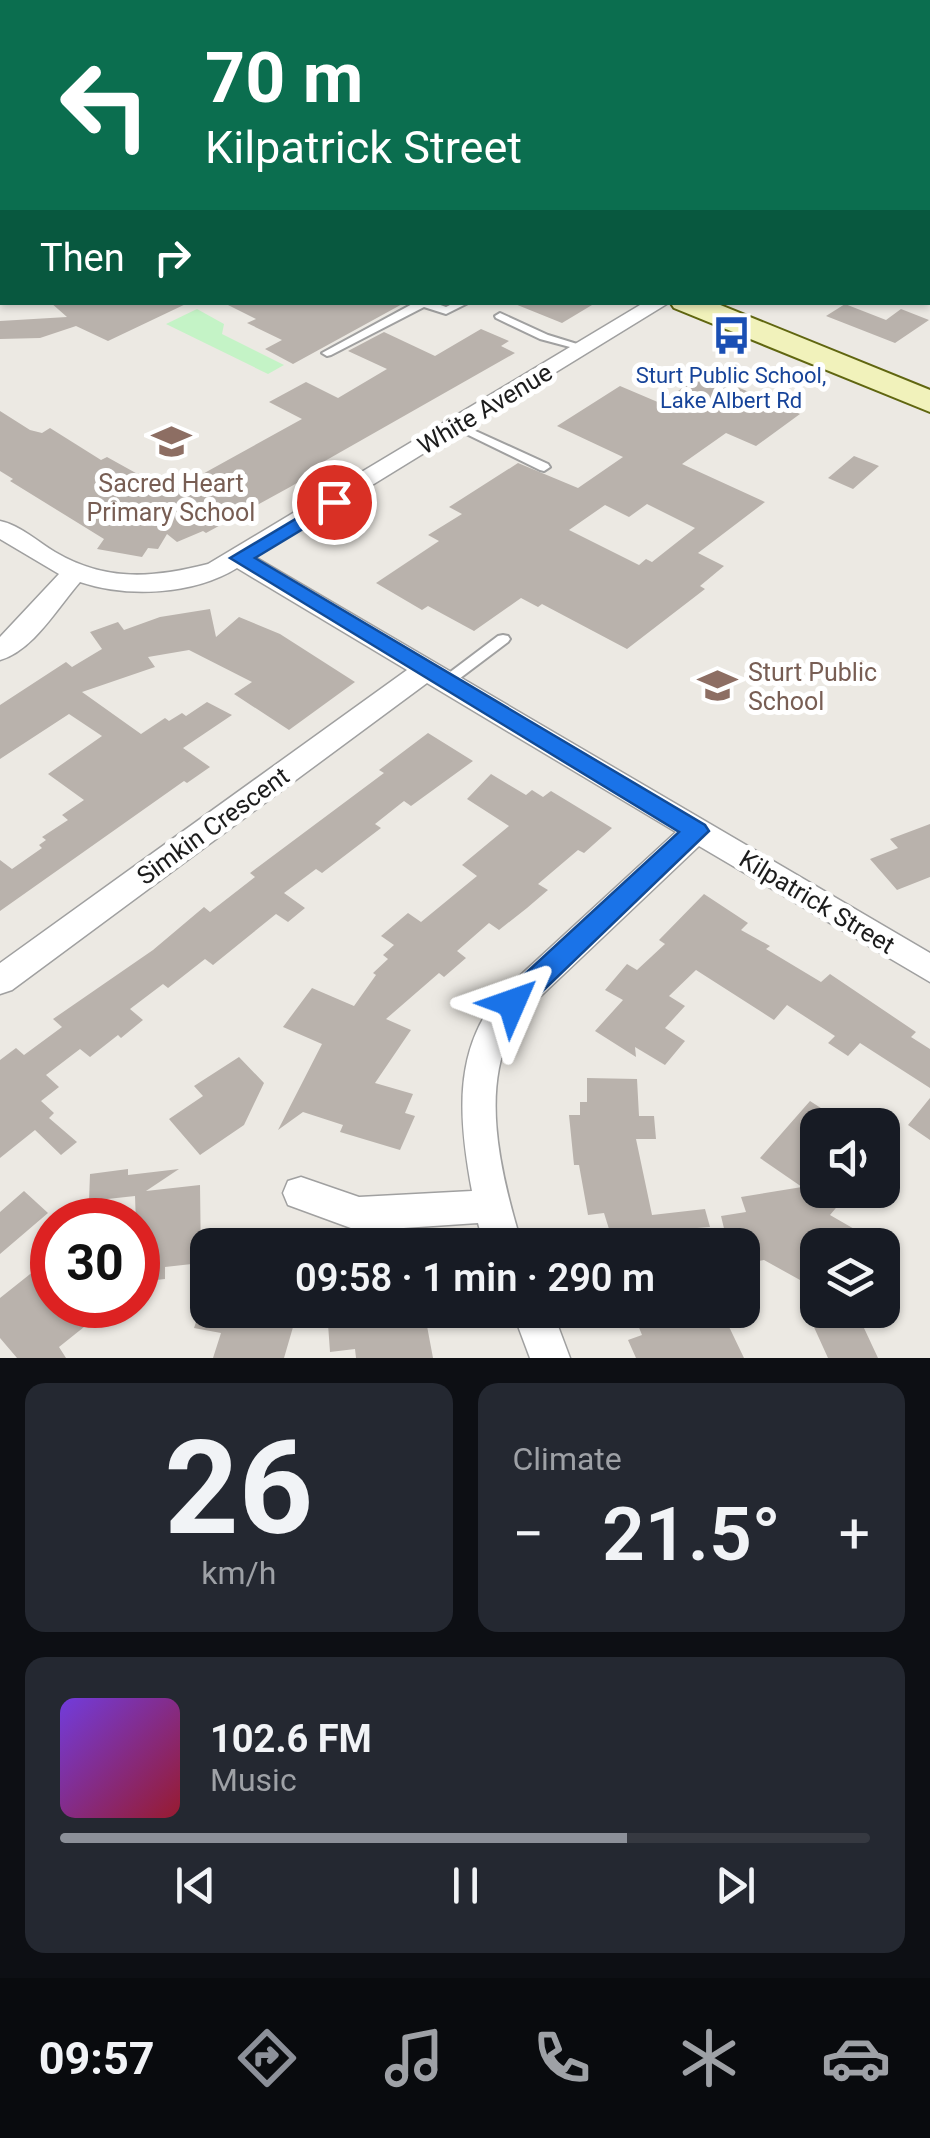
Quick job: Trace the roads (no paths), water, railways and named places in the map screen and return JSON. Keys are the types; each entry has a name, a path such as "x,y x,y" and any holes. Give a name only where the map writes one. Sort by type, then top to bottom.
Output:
{"main road":[{"path":"692,305 930,402"}],"street":[{"name":"White Avenue","path":"72,574 102,583 157,582 193,576 240,558 655,305"},
{"path":"0,528 72,574 22,632 0,651"},
{"name":"Kilpatrick Street","path":"240,558 930,970"},
{"name":"Simkin Crescent","path":"0,981 436,676"},
{"path":"498,1228 490,1206 480,1069 500,1017 696,831"},
{"path":"301,1194 358,1214 490,1206"},
{"path":"539,1328 550,1358"}],"lane":[{"path":"327,353 417,305"},
{"path":"427,305 446,311 459,305"},
{"path":"500,316 544,336 586,348"},
{"path":"458,426 544,468"},
{"path":"436,676 503,638"}],"place":[{"name":"Sturt Public School, Lake Albert Rd","path":"731,336"},
{"name":"Sacred Heart Primary School","path":"171,442"},
{"name":"Sturt Public School","path":"718,686"}]}
